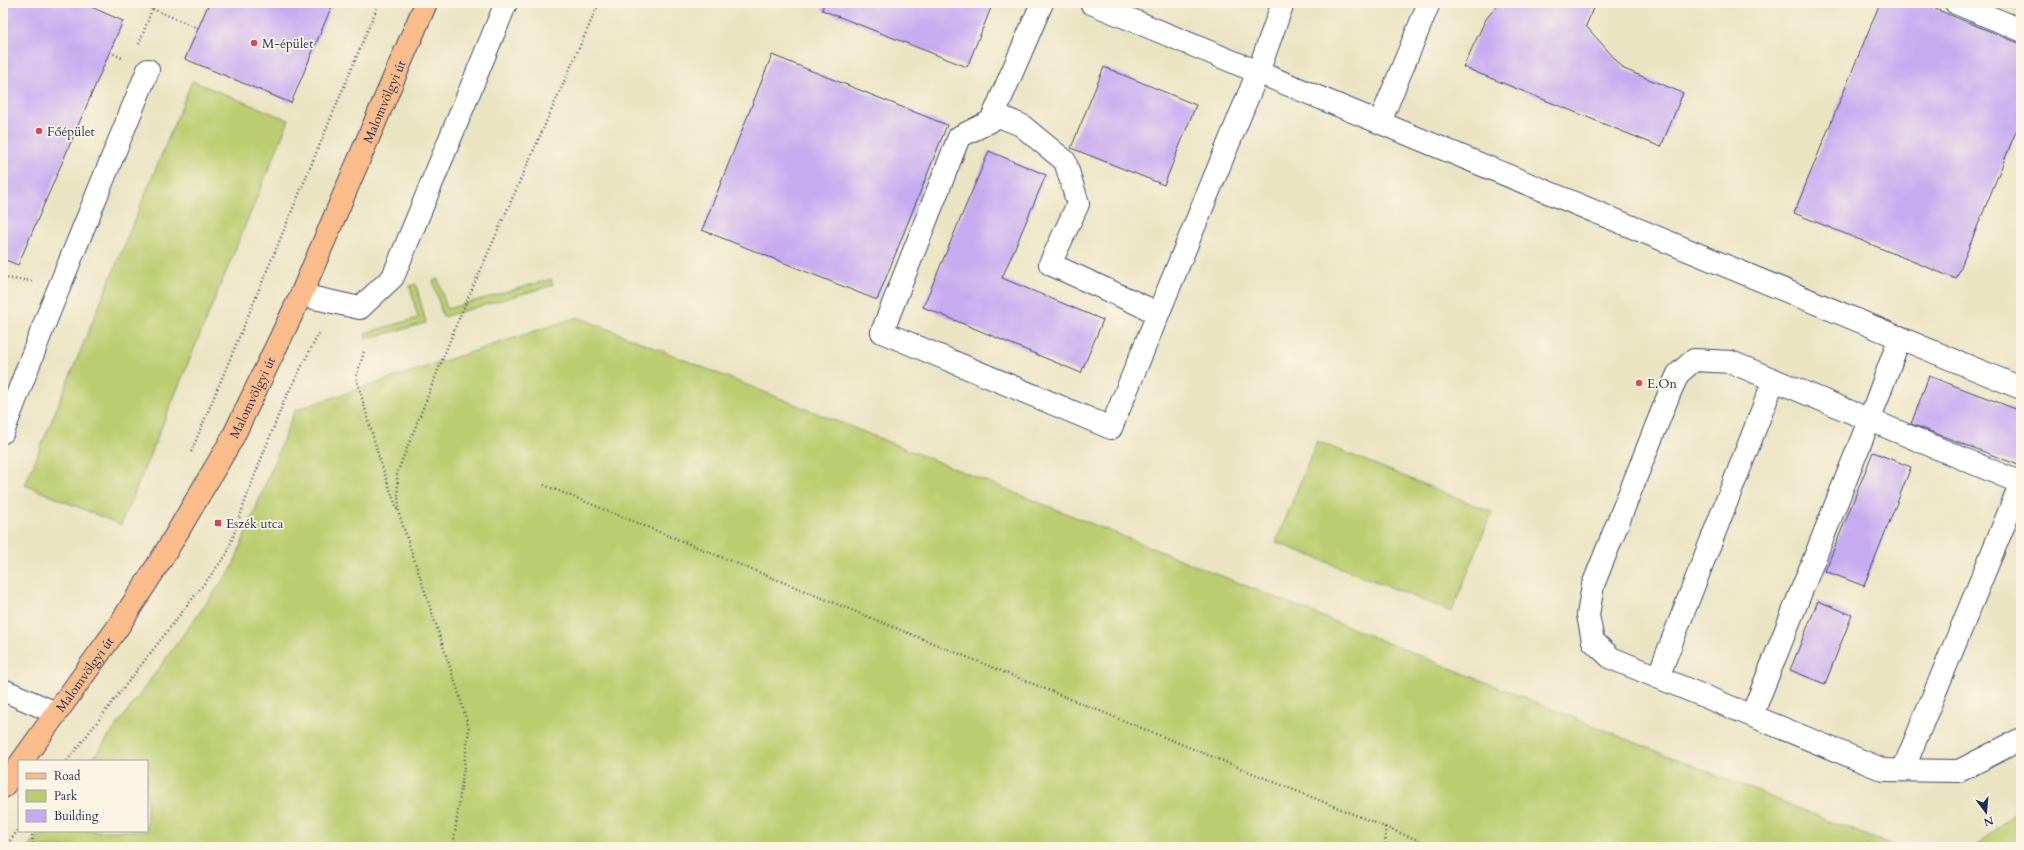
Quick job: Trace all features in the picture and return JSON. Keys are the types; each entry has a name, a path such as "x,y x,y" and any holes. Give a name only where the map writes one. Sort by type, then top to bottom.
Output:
{"main road":[{"name":"Malomvölgyi út","path":"23,760 118,626 168,549 232,440 302,295 426,3"},
{"path":"3,787 18,766"}],"lane":[{"path":"302,295 360,308 393,277 506,3"},
{"path":"1042,3 991,121 959,137 882,332 1111,428 1258,72 1283,3"},
{"path":"1091,3 2021,388"},
{"path":"1380,122 1429,3"},
{"path":"1956,3 2021,30"},
{"path":"3,432 39,336 148,70"},
{"path":"994,114 1021,125 1065,161 1078,204 1050,264 1158,312"},
{"path":"1752,715 1869,421 1900,337"},
{"path":"1903,770 2021,483 1869,421 1731,362 1694,360 1678,374 1593,585 1588,615 1593,642 1612,658 1884,770 1959,771 2021,739"},
{"path":"1658,677 1774,380"},
{"path":"3,690 56,713"}],"path":[{"path":"138,3 198,28"},
{"path":"375,3 377,8"},
{"path":"190,454 379,3"},
{"path":"398,514 397,473 457,323 599,3"},
{"path":"137,49 152,9"},
{"path":"68,760 228,554 249,490 284,401 319,333"},
{"path":"364,352 356,377 380,461 455,683 469,729 453,847"},
{"path":"544,485 1435,847"},
{"path":"1385,826 1386,847"},
{"path":"5,847 18,830"},
{"path":"32,832 33,847"}],"green space":[{"path":"192,81 289,120 121,525 25,485"},
{"path":"438,279 447,309 551,279 553,285 443,317 433,281"},
{"path":"416,284 426,323 366,339 365,333 418,318 410,286"},
{"path":"578,317 1895,847 29,847 40,832 148,832 148,760 92,760 232,568 295,410"},
{"path":"1317,441 1492,512 1452,612 1276,542"},
{"path":"2021,808 2021,847 1974,847"}],"building":[{"name":"Főépület","path":"3,3 82,3 123,21 18,265 3,259"},
{"name":"M-épület","path":"209,3 333,3 291,103 185,59"},
{"path":"824,3 993,3 967,67 822,10"},
{"path":"1499,3 1595,3 1586,26 1624,69 1683,93 1661,147 1463,67 1486,19"},
{"path":"1880,3 1921,3 2021,44 2021,119 1956,279 1794,213"},
{"path":"772,55 947,125 877,300 702,230"},
{"path":"1104,67 1196,105 1164,185 1071,148"},
{"path":"989,151 1046,175 1002,278 1103,320 1081,373 923,307"},
{"path":"1929,376 2021,411 2021,466 1911,424"},
{"path":"1873,452 1911,467 1864,586 1825,571"},
{"path":"1818,601 1852,615 1825,684 1790,670"}],"place":[{"name":"M-épület","path":"254,43"},
{"name":"Főépület","path":"39,131"},
{"name":"E.On","path":"1639,383"},
{"name":"Eszék utca","path":"218,523"}]}
